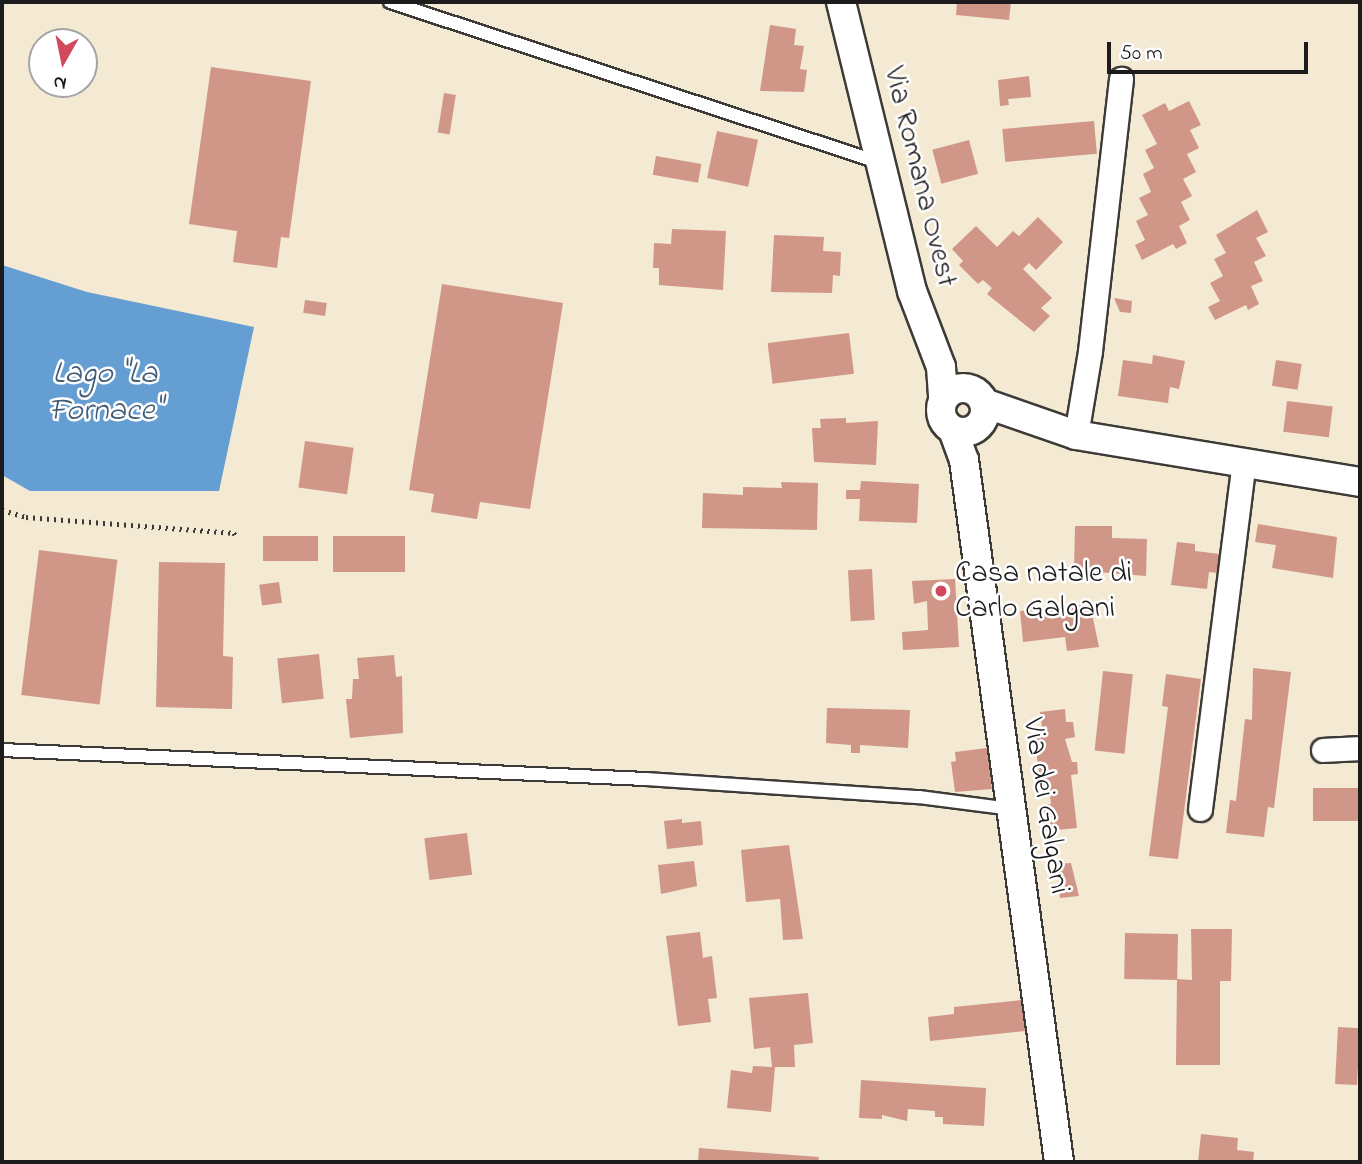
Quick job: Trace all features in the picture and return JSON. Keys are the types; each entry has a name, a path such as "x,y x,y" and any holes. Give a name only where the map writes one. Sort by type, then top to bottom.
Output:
{"street":[{"name":"Via Romana Ovest","path":"841,2 912,291 941,367 965,413 1013,416 1076,435 1360,482"},
{"path":"1076,435 1090,351 1121,79"},
{"name":"Via dei Galgani","path":"965,413 964,460 1059,1162"},
{"path":"1200,810 1234,507 1244,463"},
{"path":"1323,750 1360,748"}],"lane":[{"path":"390,2 880,162"},
{"path":"2,750 646,779 919,797 1012,809"}],"path":[{"path":"2,510 95,525 234,533 237,538"}],"water":[{"name":"Lago \"La Fornace\"","path":"2,265 87,292 254,327 219,491 30,491 2,475"}],"building":[{"path":"957,2 1011,2 1009,20 956,15"},
{"path":"770,25 796,29 794,45 804,46 800,69 807,70 804,92 760,91"},
{"path":"211,67 311,81 289,238 281,237 277,268 233,262 237,231 189,224"},
{"path":"1029,76 1031,97 1008,99 1009,105 1000,106 998,80"},
{"path":"444,93 456,95 450,134 438,133"},
{"path":"1189,101 1201,125 1190,130 1199,148 1187,154 1196,172 1183,179 1192,196 1181,202 1190,220 1179,226 1187,243 1176,249 1173,244 1142,260 1135,245 1145,240 1136,221 1148,215 1139,198 1151,192 1143,174 1154,168 1145,150 1157,144 1142,115 1165,103 1169,111"},
{"path":"1094,121 1097,154 1005,162 1002,129"},
{"path":"717,131 758,140 748,187 707,178"},
{"path":"969,140 978,174 941,184 932,150"},
{"path":"656,156 701,164 698,183 653,175"},
{"path":"1257,210 1268,232 1256,238 1266,256 1254,262 1263,281 1251,286 1259,304 1248,310 1246,305 1215,320 1208,307 1220,301 1210,283 1223,276 1214,259 1226,253 1216,235"},
{"path":"1038,217 1063,242 1036,270 1029,263 1023,269 1052,298 1041,308 1050,316 1034,332 987,294 992,288 983,280 978,284 959,265 963,261 952,249 976,226 997,247 1013,231 1019,236"},
{"path":"672,229 726,231 723,290 659,285 659,268 653,268 654,243 671,244"},
{"path":"774,235 824,237 823,251 841,252 840,276 833,275 832,293 771,292"},
{"path":"442,284 563,303 530,509 480,502 477,519 431,512 434,494 409,490"},
{"path":"1114,298 1132,301 1131,313 1120,312"},
{"path":"305,300 327,303 325,316 303,313"},
{"path":"849,333 854,374 773,384 768,343"},
{"path":"1153,355 1185,361 1179,389 1170,387 1168,403 1118,396 1123,360 1152,364"},
{"path":"1276,360 1302,364 1298,390 1272,386"},
{"path":"1287,401 1333,407 1329,437 1283,432"},
{"path":"846,418 846,423 878,421 876,465 814,462 812,428 821,428 820,419"},
{"path":"305,441 354,448 347,494 298,488"},
{"path":"861,481 919,484 917,523 859,521 860,499 846,499 846,490 860,490"},
{"path":"781,482 818,483 817,530 702,528 703,493 743,495 743,487 782,488"},
{"path":"1258,524 1337,537 1333,578 1272,568 1276,545 1255,542"},
{"path":"1075,526 1112,526 1112,538 1147,539 1146,576 1074,570"},
{"path":"263,536 318,536 318,561 263,561"},
{"path":"333,536 405,536 405,572 333,572"},
{"path":"1177,542 1195,544 1195,551 1220,554 1218,573 1209,572 1207,589 1171,585"},
{"path":"39,550 117,560 100,705 21,695"},
{"path":"159,562 225,563 223,656 233,657 232,709 156,707"},
{"path":"872,569 875,620 851,621 848,570"},
{"path":"955,579 959,647 903,650 902,632 928,630 927,601 914,604 912,581"},
{"path":"279,582 282,603 262,606 259,585"},
{"path":"1090,604 1099,647 1067,651 1065,637 1023,642 1020,611"},
{"path":"319,654 324,699 282,703 277,658"},
{"path":"394,655 396,677 402,676 403,733 350,738 346,699 352,699 353,679 359,679 357,658"},
{"path":"1253,668 1291,672 1274,808 1268,807 1264,837 1226,833 1230,800 1236,801 1245,719 1252,720"},
{"path":"1103,671 1133,674 1124,754 1095,751"},
{"path":"1166,674 1201,679 1178,859 1149,856 1168,707 1162,706"},
{"path":"827,708 910,710 908,748 860,745 860,753 851,753 851,745 826,743"},
{"path":"1065,709 1066,722 1073,722 1075,737 1065,739 1072,762 1077,762 1078,774 1071,775 1077,828 1046,831 1043,805 1051,804 1048,780 1040,780 1033,728 1042,727 1040,712"},
{"path":"987,748 992,789 955,792 951,762 956,761 955,752"},
{"path":"1313,788 1360,788 1360,821 1313,821"},
{"path":"682,819 682,823 701,821 703,845 667,849 664,821"},
{"path":"467,833 472,875 429,880 424,838"},
{"path":"789,845 803,939 783,940 780,899 746,902 741,850"},
{"path":"694,861 697,886 661,894 658,865"},
{"path":"1071,863 1079,896 1060,898 1057,864"},
{"path":"1191,929 1232,929 1231,981 1220,981 1220,1065 1176,1065 1177,979 1192,980"},
{"path":"700,932 703,958 712,956 717,998 708,999 711,1022 678,1026 666,936"},
{"path":"1125,933 1178,934 1177,980 1124,979"},
{"path":"808,993 813,1043 794,1045 795,1067 775,1067 771,1112 727,1108 731,1070 752,1073 753,1066 772,1067 770,1047 754,1049 749,998"},
{"path":"1022,1000 1025,1031 930,1041 928,1017 954,1014 954,1007"},
{"path":"1338,1027 1360,1028 1357,1085 1335,1084"},
{"path":"861,1080 986,1088 984,1126 943,1124 943,1117 935,1117 935,1111 908,1109 907,1121 882,1115 882,1119 859,1118"},
{"path":"1201,1134 1238,1138 1237,1150 1254,1152 1253,1162 1198,1162"},
{"path":"699,1148 819,1157 818,1162 698,1162"}],"place":[{"name":"Casa natale di Carlo Galgani","path":"941,591"}]}
